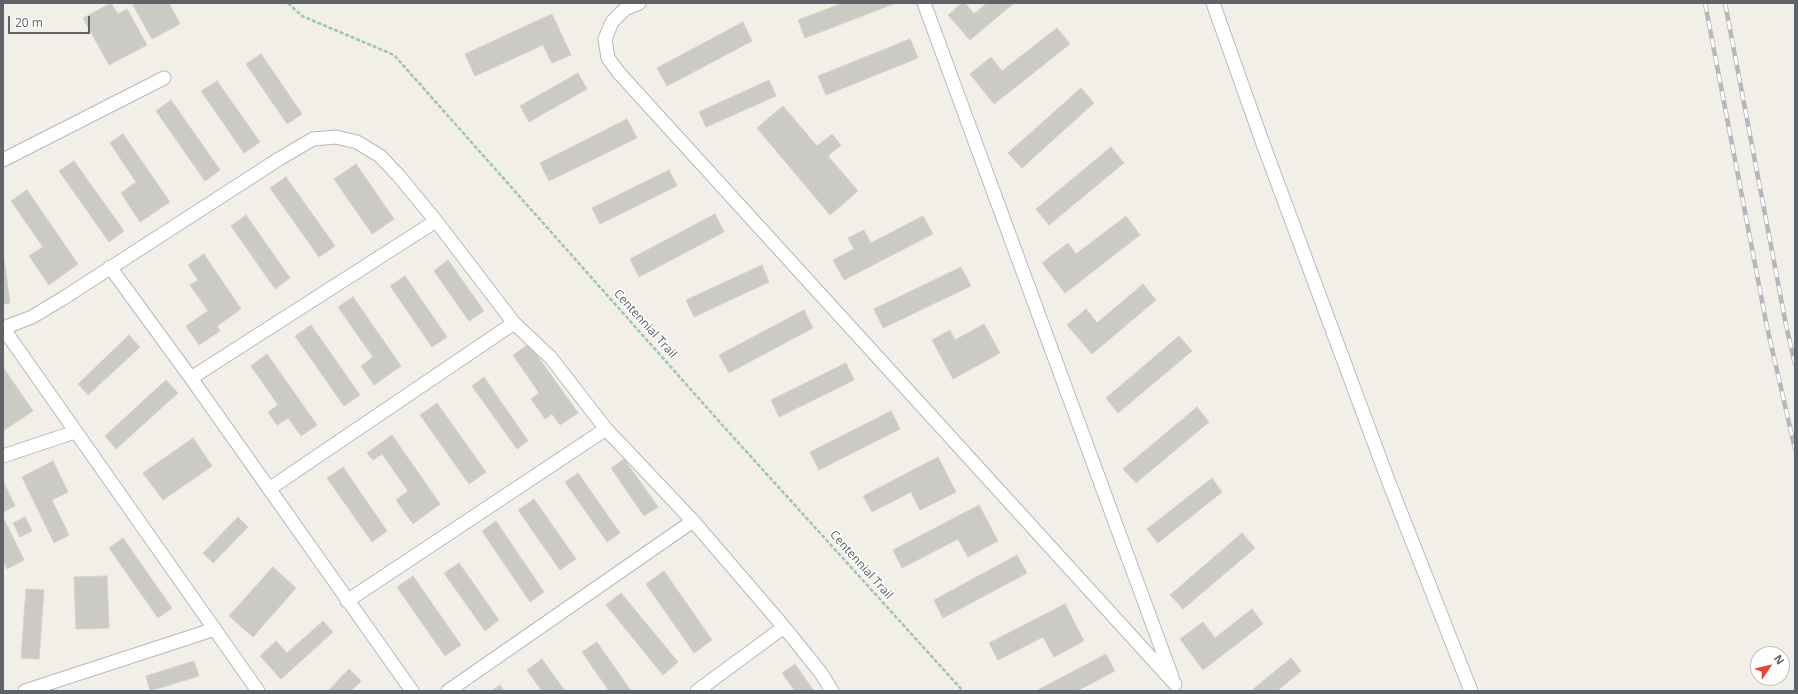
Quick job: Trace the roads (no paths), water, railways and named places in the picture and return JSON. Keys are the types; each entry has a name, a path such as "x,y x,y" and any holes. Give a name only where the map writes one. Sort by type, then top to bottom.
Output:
{"lane":[{"path":"639,3 626,9 612,22 605,39 608,58 619,74 1177,688"},
{"path":"924,3 1177,688"},
{"path":"1213,3 1268,156 1386,472 1471,691"},
{"path":"3,160 164,78"},
{"path":"258,691 3,328 32,317 279,159 313,139 336,137 357,142 380,156 398,175 436,221 514,323 552,358 606,429 693,521 784,627 821,673 832,691"},
{"path":"191,378 436,221"},
{"path":"110,267 191,378 412,691"},
{"path":"269,489 514,323"},
{"path":"347,601 606,429"},
{"path":"3,456 75,432"},
{"path":"448,691 693,521"},
{"path":"697,691 784,627"},
{"path":"25,691 215,629"}],"railway":[{"path":"1705,3 1767,327 1795,449"},
{"path":"1725,3 1786,325 1795,364"}]}
